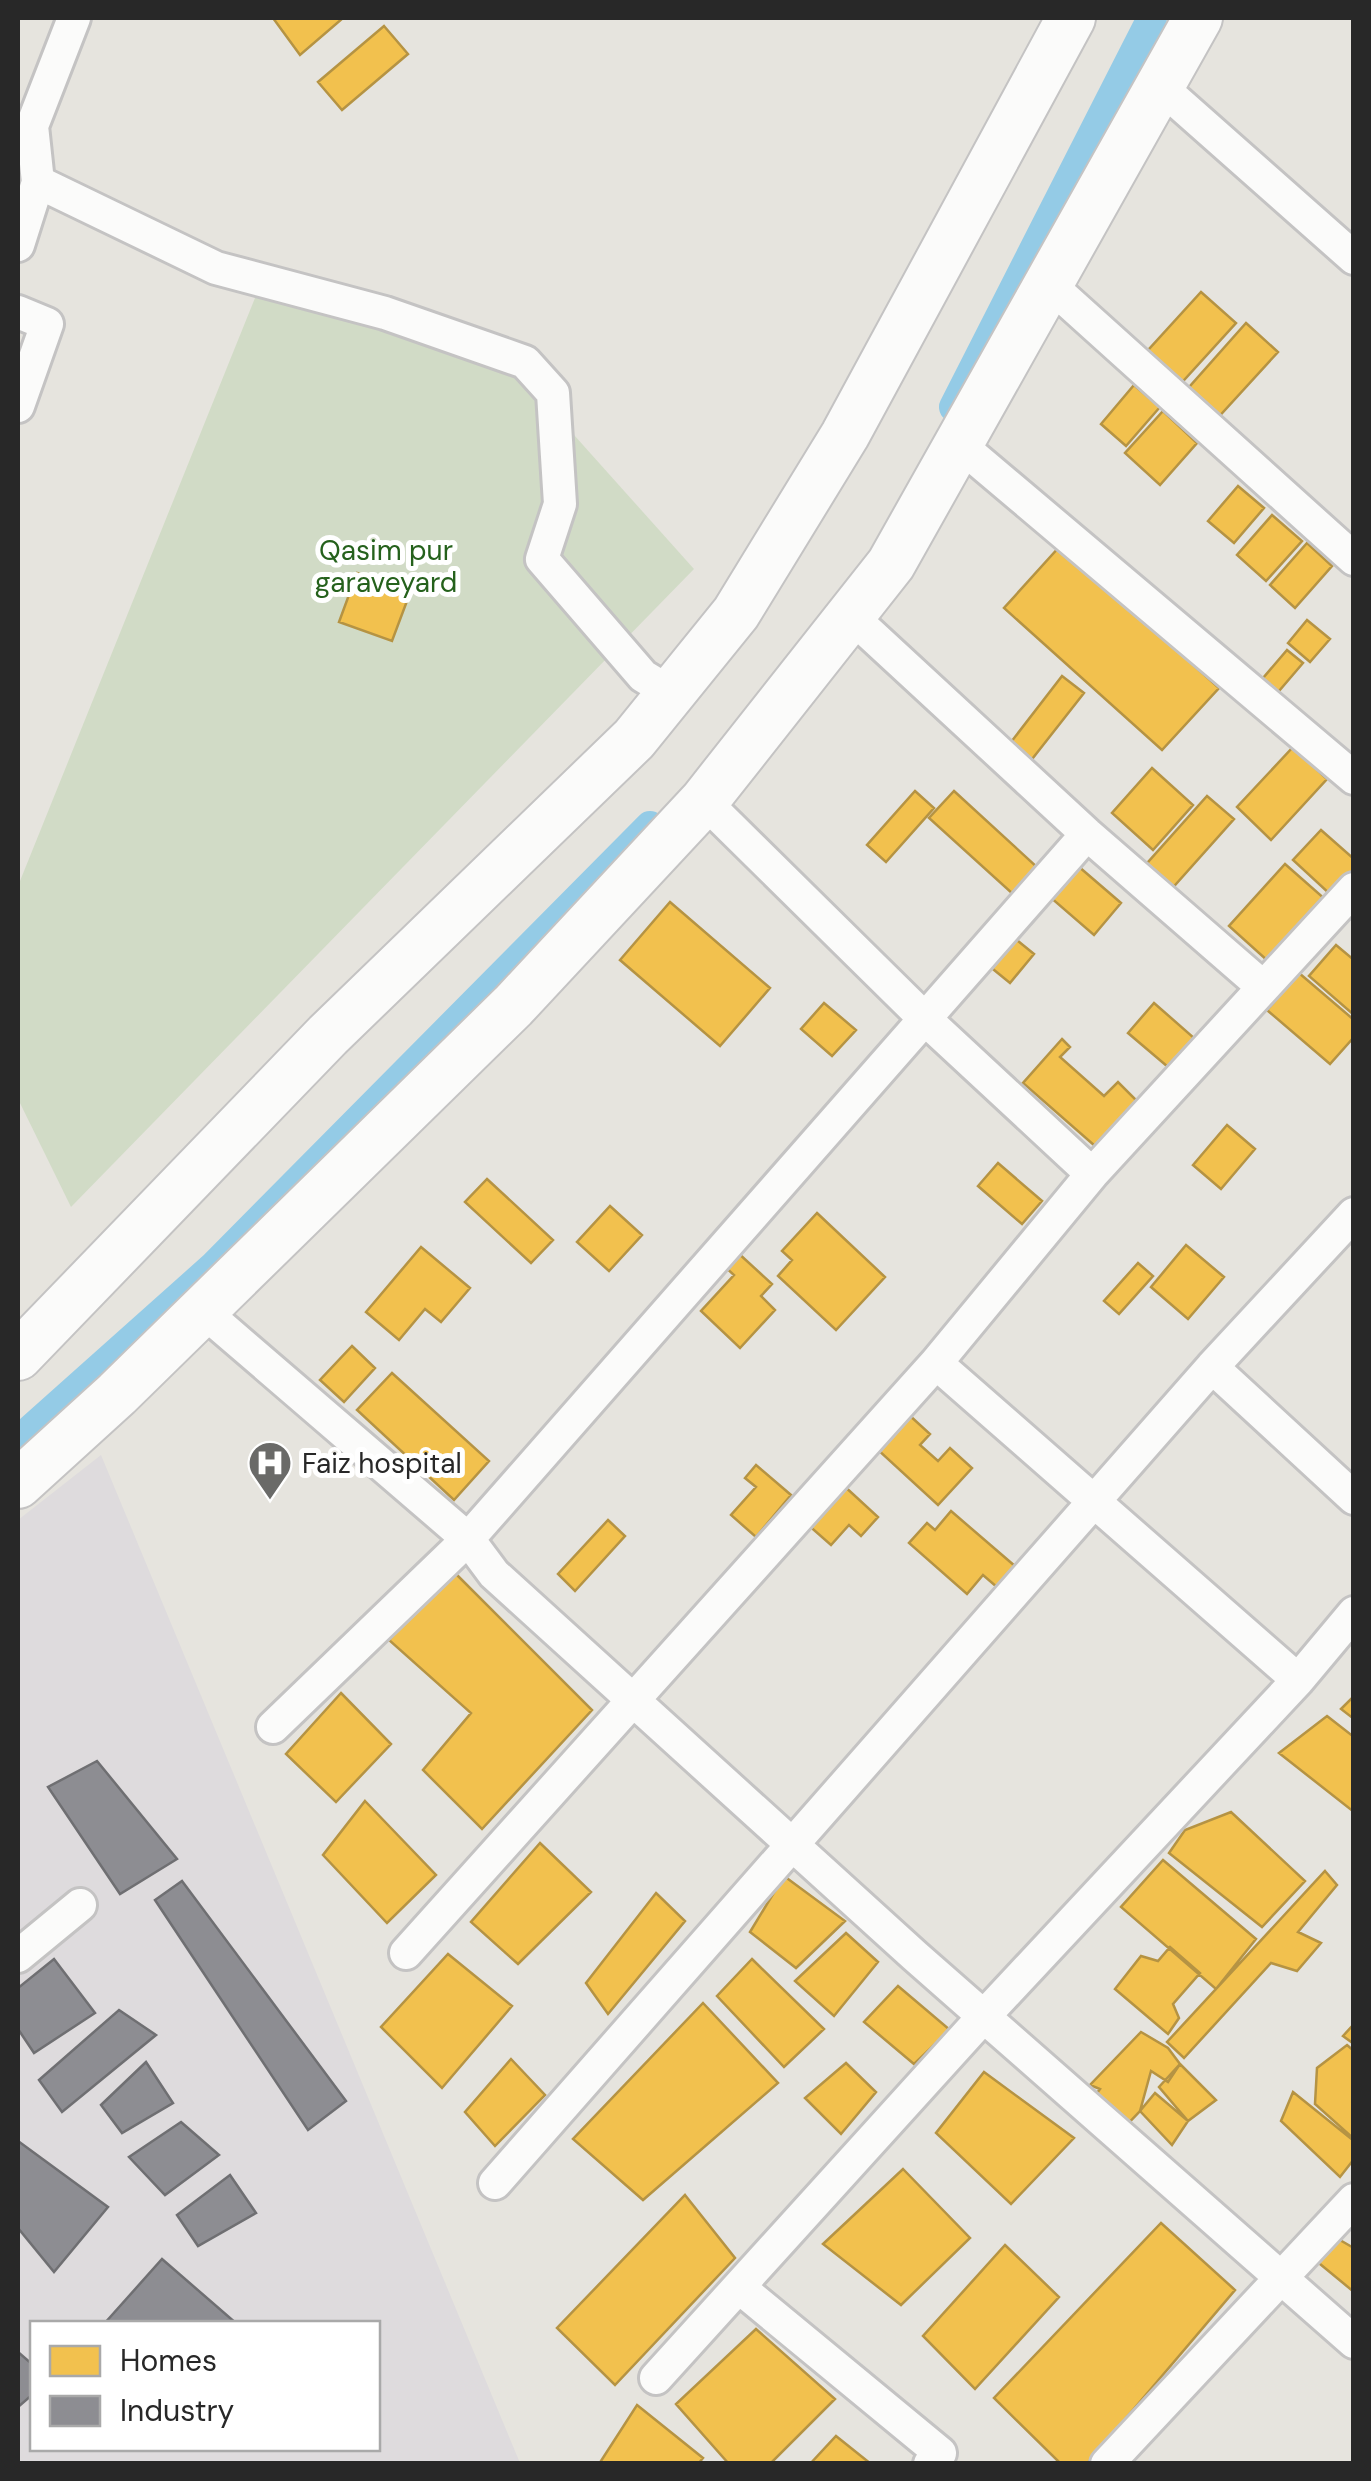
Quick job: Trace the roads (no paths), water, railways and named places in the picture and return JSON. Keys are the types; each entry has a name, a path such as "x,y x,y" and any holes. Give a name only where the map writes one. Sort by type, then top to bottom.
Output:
{"street":[{"path":"18,245 38,182 24,123 74,18"},
{"path":"18,1356 328,1035 634,739 736,613 790,530 1071,18"},
{"path":"18,1484 514,1006 704,802 891,564 1051,286 1198,18"},
{"path":"1162,88 1354,258"},
{"path":"38,182 216,268 385,313 525,362 552,393 560,504 542,559 643,676 672,692"},
{"path":"1051,286 1354,559"},
{"path":"18,312 47,324 18,406"},
{"path":"961,446 1354,778"},
{"path":"851,616 1087,834 1263,987"},
{"path":"704,802 924,1018 1092,1174"},
{"path":"273,1726 468,1539 1087,834"},
{"path":"406,1953 936,1363 1092,1174 1354,889"},
{"path":"495,2183 1212,1366 1354,1214"},
{"path":"202,1310 468,1539 494,1574 1354,2342"},
{"path":"936,1363 1298,1680"},
{"path":"1212,1366 1354,1498"},
{"path":"656,2378 984,2015 1298,1680 1354,1613"},
{"path":"18,1956 80,1906"},
{"path":"1108,2464 1354,2200"},
{"path":"740,2288 940,2454 930,2464"}],"waterway":[{"path":"954,407 1152,18"},
{"path":"18,1441 213,1267 650,826"}],"place":[{"name":"Faiz hospital","path":"270,1501"}],"park label":[{"name":"Qasim pur garaveyard","path":"386,566"}]}
